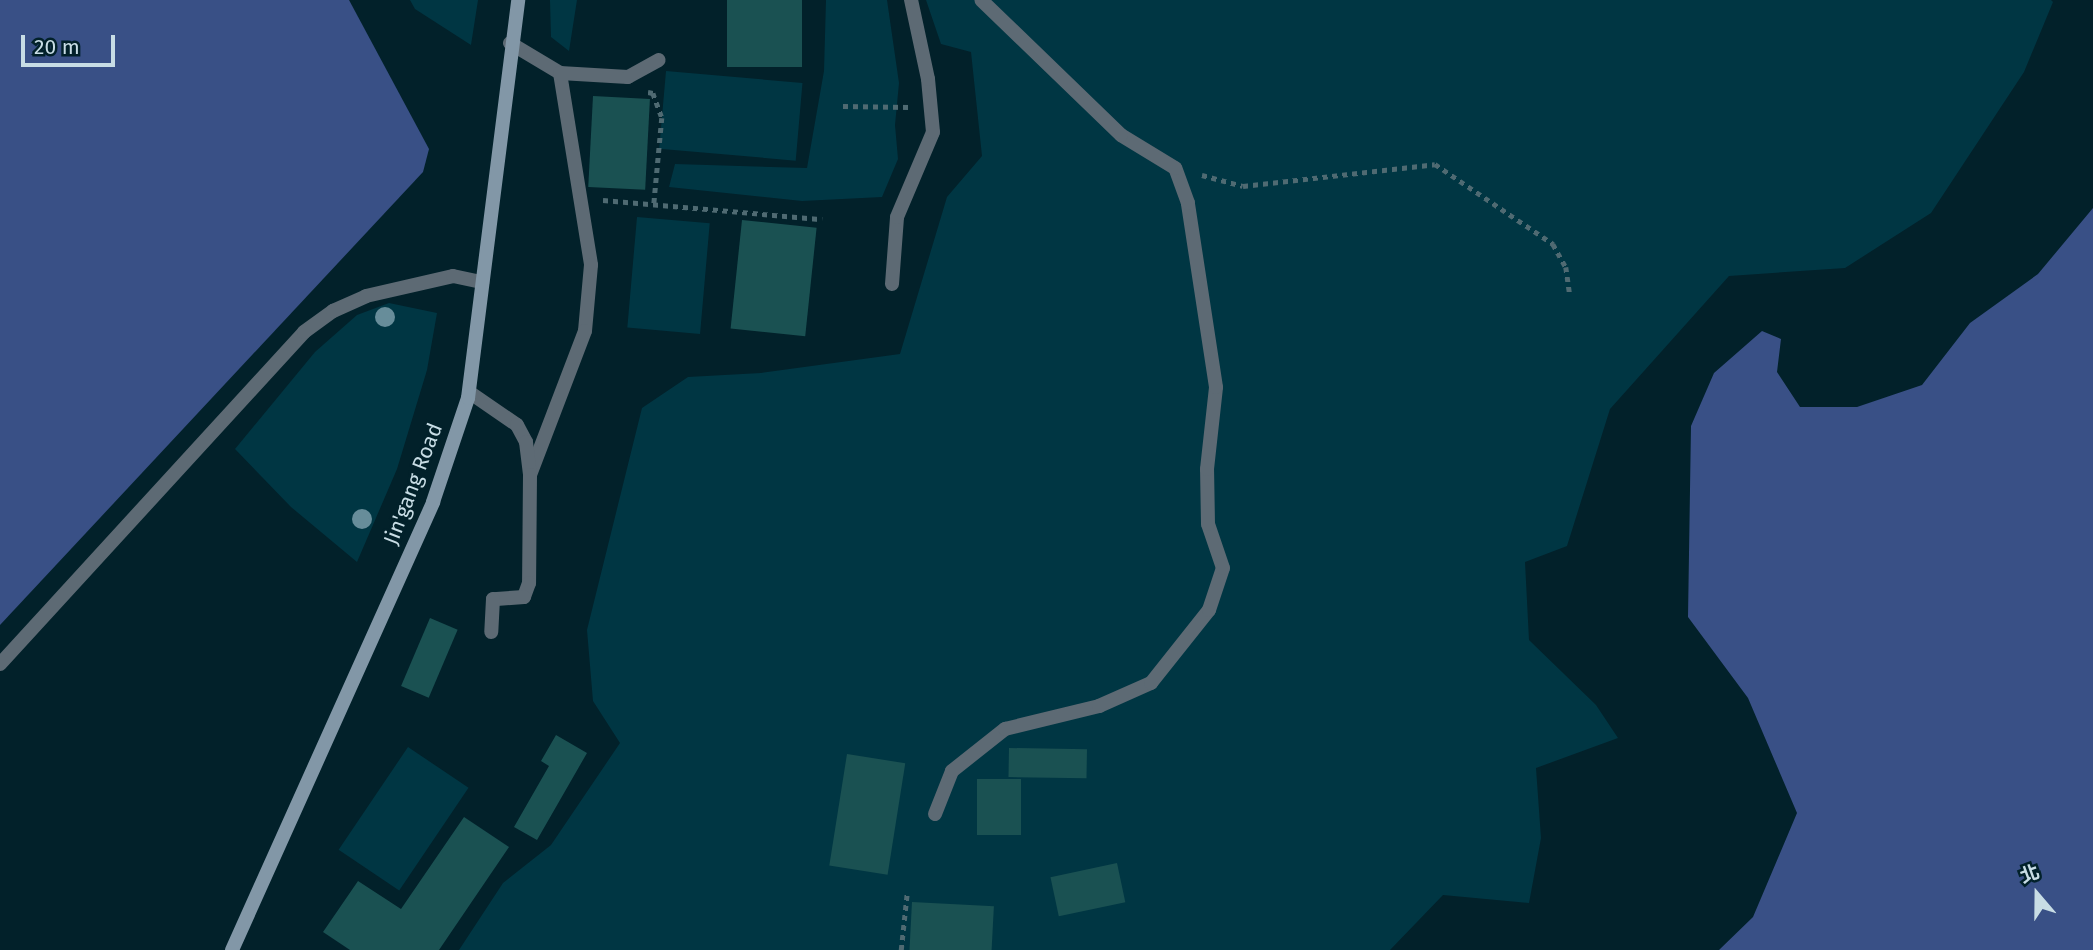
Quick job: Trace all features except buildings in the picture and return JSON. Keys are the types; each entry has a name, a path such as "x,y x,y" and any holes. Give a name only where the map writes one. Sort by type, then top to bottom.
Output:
{"street":[{"name":"Jin'gang Road","path":"232,950 433,502 469,392 510,43 518,0"}],"lane":[{"path":"892,284 897,217 933,132 931,106 911,0"},
{"path":"935,814 952,771 1005,729 1099,706 1151,683 1209,610 1223,568 1208,524 1207,469 1216,387 1188,203 1175,168 1121,135 981,0"},
{"path":"510,43 560,73 622,77 659,60"},
{"path":"530,475 585,331 591,265 560,73"},
{"path":"0,664 304,332 332,311 378,293 453,276 482,282"},
{"path":"469,392 517,425 526,443 530,475 529,583 524,597 493,599 491,632"}],"path":[{"path":"622,77 621,90 653,93 662,118 654,204"},
{"path":"843,106 931,106"},
{"path":"1175,168 1243,186 1435,164 1553,244 1566,267 1570,296"},
{"path":"581,198 822,219"},
{"path":"901,950 907,893"}],"shaded area":[{"path":"410,0 478,0 471,45 415,9"},
{"path":"550,0 577,0 569,51 551,37"},
{"path":"826,0 887,0 899,83 895,125 898,159 882,197 802,201 669,187 675,164 807,168 824,71"},
{"path":"926,0 2053,2 2024,72 1931,213 1845,268 1729,276 1610,409 1567,546 1525,562 1529,640 1596,705 1618,738 1536,768 1541,838 1529,903 1443,895 1390,950 459,950 503,883 551,845 620,743 593,701 587,630 642,408 688,377 761,373 900,354 947,197 982,156 971,52 941,44"},
{"path":"666,71 802,83 796,161 659,149"},
{"path":"637,217 710,223 700,334 627,328"},
{"path":"389,303 437,313 427,370 397,469 357,562 291,507 235,449 315,352 357,315"},
{"path":"408,747 469,788 399,891 339,850"}],"water":[{"path":"0,0 349,0 429,149 423,172 0,625"},
{"path":"2093,208 2093,950 1719,950 1753,917 1797,813 1748,698 1688,617 1691,426 1714,373 1762,331 1781,339 1777,372 1800,407 1857,407 1922,385 1970,323 2038,274"}]}
